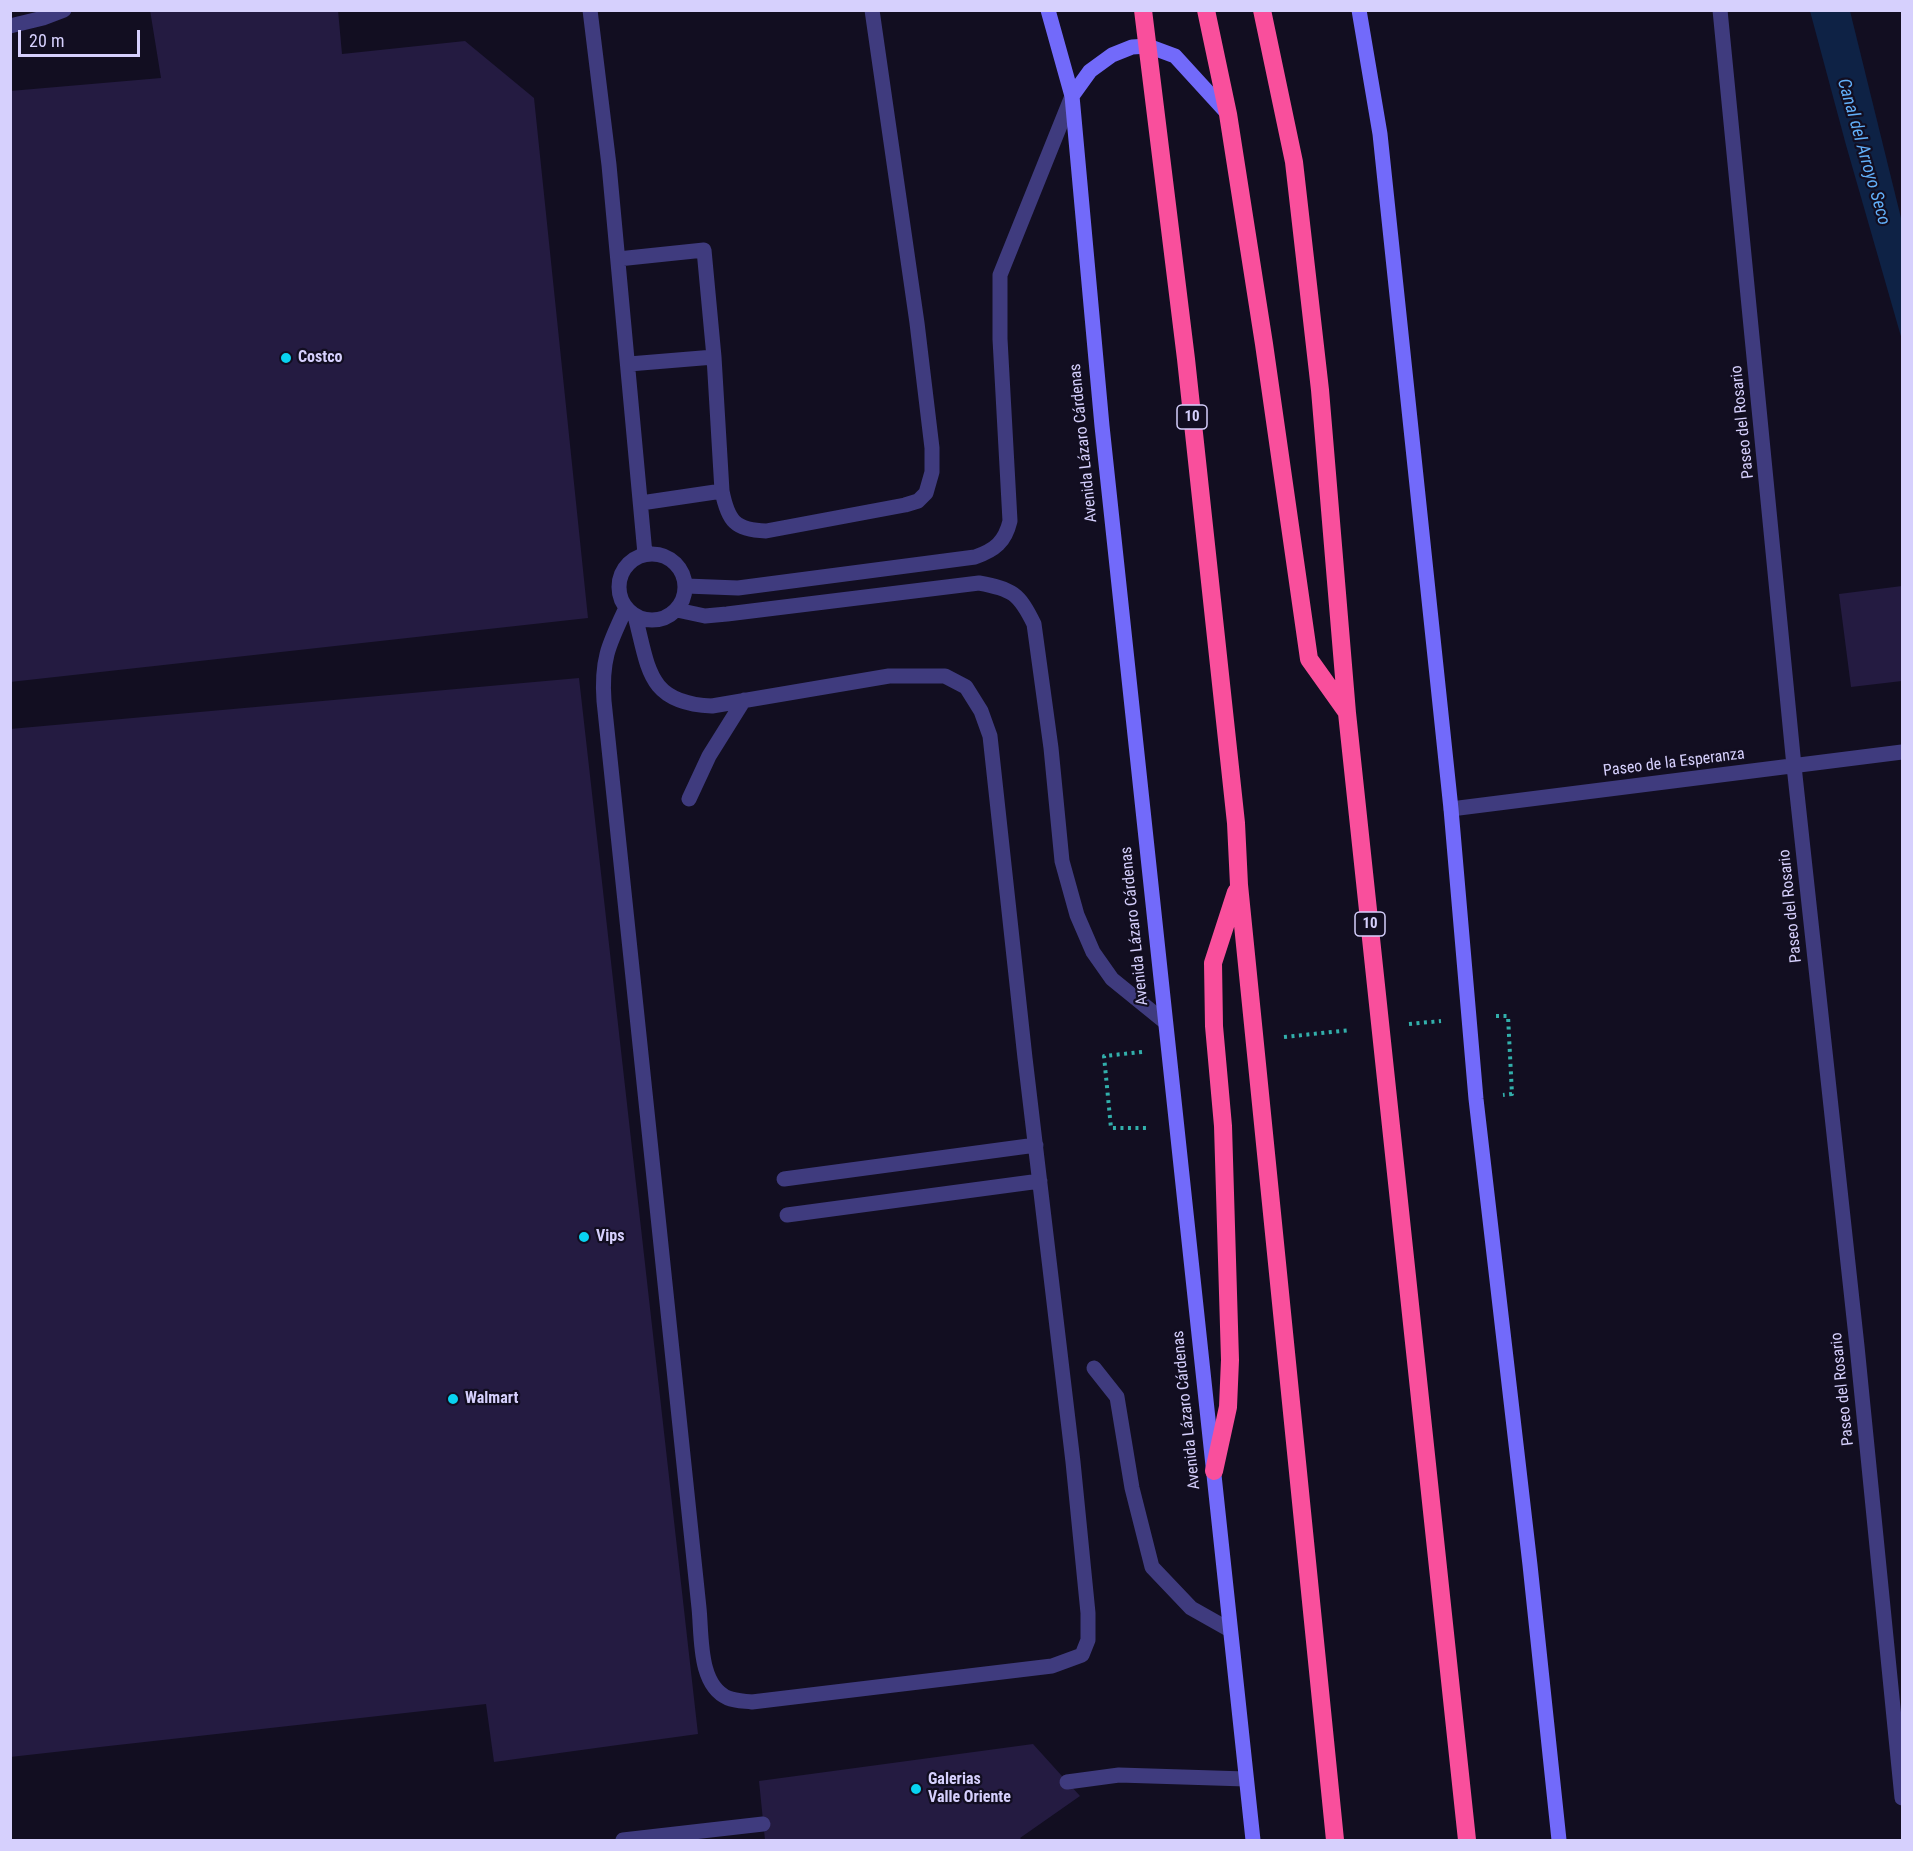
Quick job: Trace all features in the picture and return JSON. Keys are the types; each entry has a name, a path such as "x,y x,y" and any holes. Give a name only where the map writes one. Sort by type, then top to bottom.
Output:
{"highway":[{"name":"10","path":"1143,10 1186,359 1236,823 1239,885 1335,1840"},
{"path":"1206,10 1228,114 1309,659 1347,713"},
{"name":"10","path":"1262,10 1294,162 1320,390 1347,713 1467,1840"},
{"path":"1214,1471 1228,1407 1230,1349 1223,1126 1214,1026 1213,963 1239,885"}],"street":[{"path":"10,26 64,10"},
{"path":"590,10 600,84 629,364 645,554"},
{"path":"618,259 704,250 714,357 722,491 730,519 741,527 754,531 766,531 918,501 926,493 931,483 932,448 917,323 872,10"},
{"name":"Avenida Lázaro Cárdenas","path":"1048,10 1072,96 1101,426 1253,1840"},
{"path":"1359,10 1380,134 1451,809 1476,1099 1559,1840"},
{"name":"Paseo del Rosario","path":"1720,10 1794,766 1857,1346 1902,1798"},
{"path":"686,586 738,588 975,557 991,551 1002,542 1007,534 1010,521 1000,339 1000,275 1072,96 1090,71 1112,55 1132,47 1148,46 1175,56 1228,114"},
{"path":"629,364 714,357"},
{"path":"641,503 722,491"},
{"path":"631,612 605,658 602,677 705,1670 709,1680 717,1692 731,1700 752,1702 1052,1666 1082,1655 1088,1640 1088,1613 990,736 981,711 966,687 945,676 890,676 712,706 692,705 676,700 662,691 653,680 631,612 620,598 619,589 620,577 626,566 635,558 645,554 657,554 670,559 679,566 686,586 681,605 677,610 667,618 655,621 645,620 631,612"},
{"path":"677,610 705,616 979,584 999,587 1016,594 1034,624 1051,748 1062,861 1077,915 1093,952 1112,979 1165,1022"},
{"path":"689,799 709,756 744,700"},
{"name":"Paseo de la Esperanza","path":"1451,809 1902,752"},
{"path":"784,1179 1036,1145"},
{"path":"787,1215 1040,1181"},
{"path":"1094,1368 1117,1396 1132,1488 1152,1567 1191,1608 1230,1630"},
{"path":"1067,1782 1119,1775 1246,1779"},
{"path":"623,1840 763,1824"}],"path":[{"path":"1406,1024 1452,1019"},
{"path":"1278,1038 1359,1029"},
{"path":"1150,1051 1104,1056 1111,1128 1175,1127"}],"water":[{"name":"Canal del Arroyo Seco","path":"1810,11 1850,11 1902,222 1902,340 1846,145"}],"building":[{"name":"Costco","path":"150,10 338,10 342,54 465,41 534,98 588,618 10,682 10,91 161,78"},
{"path":"1902,586 1902,681 1851,687 1839,594"},
{"path":"579,678 698,1734 494,1762 486,1704 10,1757 10,729"},
{"name":"Galerias Valle Oriente","path":"1033,1744 1080,1796 1020,1838 1022,1840 765,1840 759,1781"}],"place":[{"name":"Costco","path":"286,358"},
{"name":"Vips","path":"584,1237"},
{"name":"Walmart","path":"453,1399"},
{"name":"Galerias Valle Oriente","path":"916,1789"}]}
